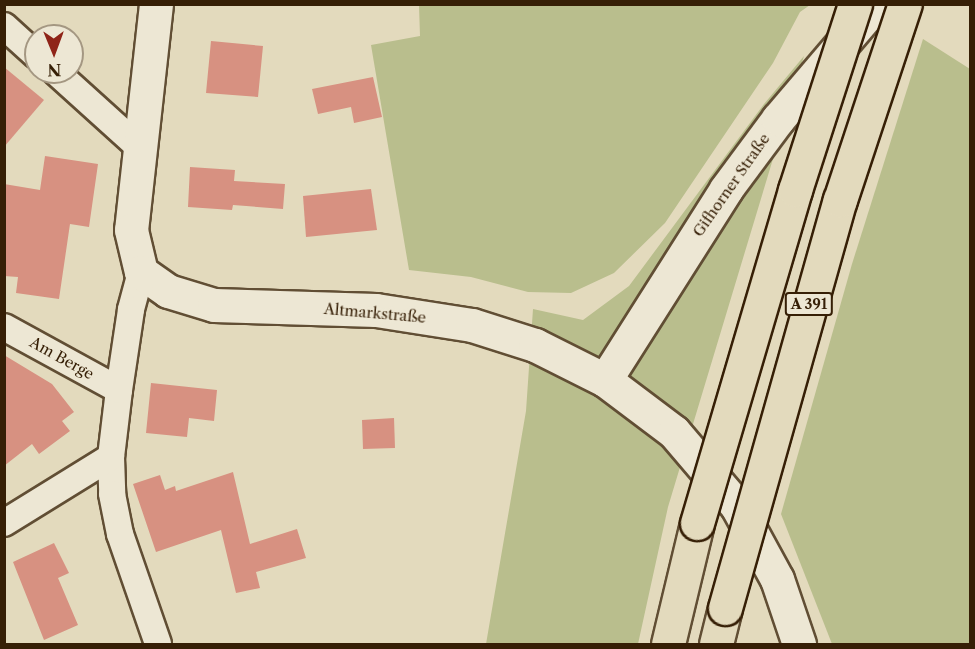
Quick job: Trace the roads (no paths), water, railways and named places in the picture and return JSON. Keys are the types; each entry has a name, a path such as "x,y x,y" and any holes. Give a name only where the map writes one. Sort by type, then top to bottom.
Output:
{"highway":[{"name":"A 391","path":"668,645 697,524 795,190 855,4"},
{"name":"A 391","path":"716,645 837,211 905,4"}],"main road":[{"path":"141,272 131,230 156,4"},
{"name":"Gifhorner Straße","path":"605,380 726,189 785,110 876,4"},
{"name":"Altmarkstraße","path":"141,272 176,295 214,305 376,310 472,325 535,345 605,380 669,428 715,476 737,506 777,579 799,645"}],"street":[{"path":"4,26 24,44"},
{"path":"69,84 140,148"},
{"path":"141,272 130,310 119,390 111,457 112,495 120,534 158,645"},
{"name":"Am Berge","path":"4,327 119,390"},
{"path":"4,523 111,457"}]}
